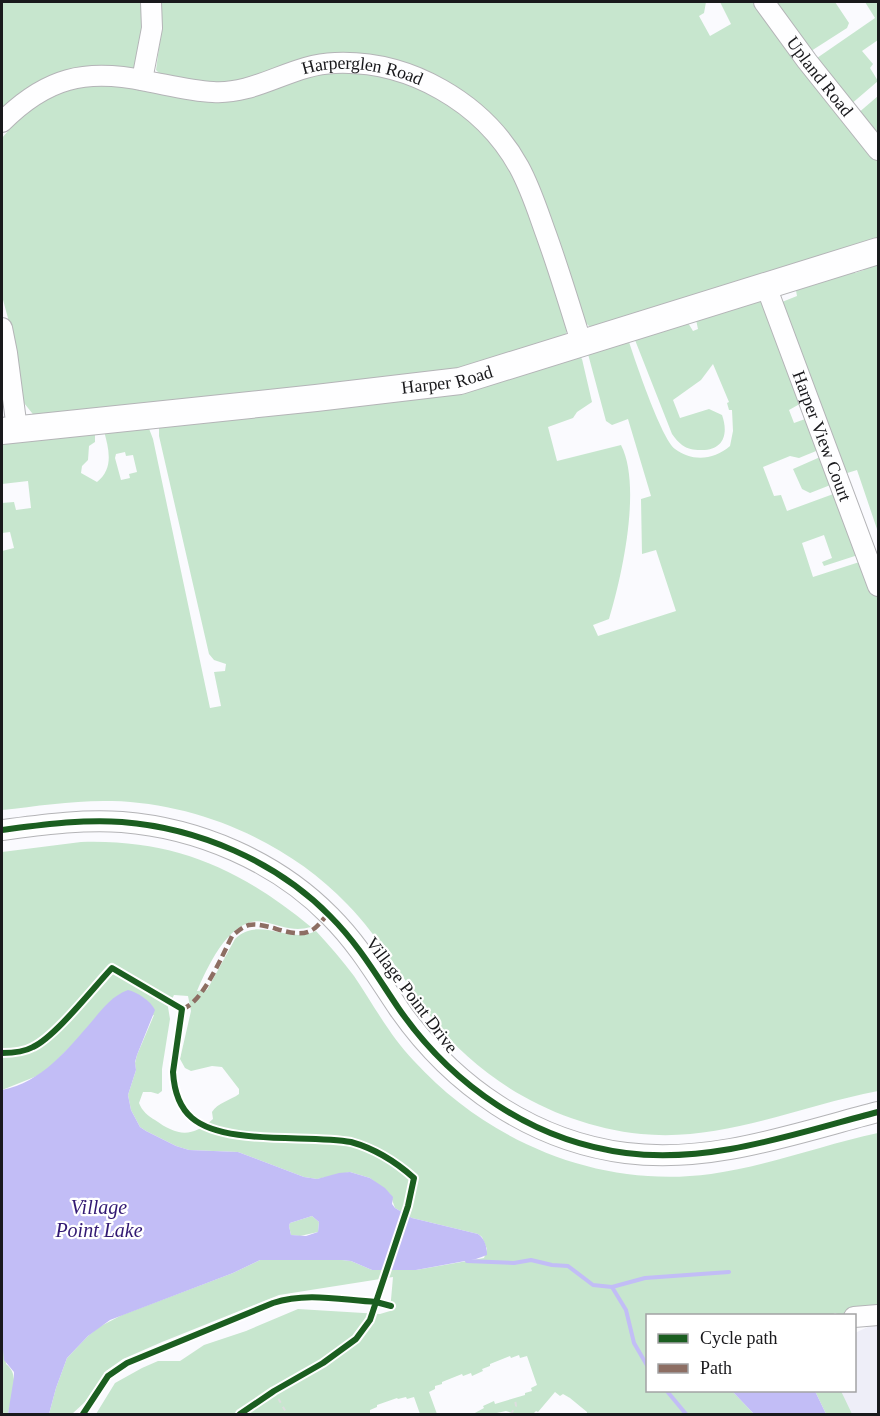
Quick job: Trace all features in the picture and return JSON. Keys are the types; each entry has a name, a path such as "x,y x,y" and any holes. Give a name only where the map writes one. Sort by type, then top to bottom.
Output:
{"main road":[{"name":"Harper Road","path":"9,430 460,381 879,251"}],"street":[{"path":"142,80 152,28 151,2"},
{"name":"Upland Road","path":"764,2 807,61 879,150"},
{"name":"Harperglen Road","path":"2,122 32,96 50,85 98,74 217,93 245,88 297,69 318,64 359,63 407,73 451,95 488,126 519,167 537,207 581,342"},
{"name":"Harper View Court","path":"766,286 879,586"},
{"path":"2,328 7,353 9,430"},
{"name":"Village Point Drive","path":"2,830 85,822 123,822 208,839 249,858 287,880 328,914 372,966 428,1047 450,1069 491,1102 537,1128 557,1136 627,1153 692,1154 724,1151 879,1112"},
{"path":"856,1317 879,1315"}],"path":[{"path":"265,1397 284,1385"},
{"path":"274,1391 287,1414"},
{"path":"511,1414 516,1406 515,1399"}],"shaded area":[{"path":"878,1322 878,1414 847,1414 836,1392 856,1392 856,1333"}],"green space":[{"path":"2,2 143,2 145,21 138,65 134,69 2,111"},
{"path":"159,2 706,2 704,13 699,16 710,36 731,24 720,2 758,2 778,33 878,161 878,241 606,329 589,326 584,321 510,140 392,62 219,85 162,76 156,70 160,40"},
{"path":"769,2 835,2 849,23 847,28 808,53"},
{"path":"865,2 878,2 878,40 862,51 873,64 870,68 878,81 850,105 817,58 875,18"},
{"path":"344,69 413,81 469,114 521,179 569,327 563,340 439,377 36,418 24,403 16,348 2,296 2,138 33,108 49,98 83,87 102,85 195,98"},
{"path":"878,96 878,142 857,114"},
{"path":"878,258 878,532 857,470 844,474 814,396 789,410 794,423 808,418 821,449 799,458 790,456 763,467 774,496 781,495 787,511 836,493 858,555 824,566 822,562 832,558 824,535 802,543 813,577 878,556 878,1091 732,1128 702,1133 641,1134 581,1121 524,1097 498,1081 474,1062 451,1041 431,1017 381,945 347,904 297,862 269,845 209,818 144,803 84,801 2,810 2,551 14,548 10,532 2,533 2,503 14,502 16,510 31,508 28,481 2,484 2,438 95,432 95,442 89,446 88,460 82,466 81,473 97,482 106,471 109,458 104,431 148,426 153,439 210,708 221,706 214,672 225,671 226,664 214,660 209,654 159,436 159,426 576,352 582,359 592,402 577,412 573,418 548,427 557,461 621,445 627,462 630,483 630,507 624,556 609,619 593,625 598,636 676,611 656,550 642,554 641,499 651,496 628,419 612,425 606,421 588,354 628,339 649,398 669,442 675,449 689,456 710,457 730,446 733,431 732,410 729,410 727,403 729,402 713,364 701,380 673,400 680,418 709,409 722,415 725,429 719,445 708,450 691,449 681,444 672,434 635,340 685,318 693,331 698,329 695,315 757,296 767,308 797,296 795,285 851,267 855,273 864,270 864,264","holes":["125,452 126,456 133,455 137,472 129,474 130,478 121,480 115,458 116,454"]},
{"path":"827,454 833,484 810,493 802,489 793,469"},
{"path":"81,842 115,842 176,852 232,874 259,889 311,927 293,929 265,922 253,922 242,926 222,944 197,991 207,990 235,939 244,932 264,930 295,935 316,931 354,976 389,1031 405,1051 444,1090 476,1115 512,1137 549,1154 588,1166 628,1174 669,1177 711,1174 753,1166 878,1133 878,1311 849,1314 646,1314 646,1392 733,1392 754,1414 587,1414 570,1398 563,1394 560,1396 555,1392 538,1412 533,1414 515,1414 506,1411 473,1414 494,1401 495,1404 525,1395 537,1385 527,1356 520,1358 519,1355 490,1364 482,1369 483,1371 472,1376 471,1373 463,1376 462,1374 435,1386 435,1389 429,1392 437,1414 420,1414 414,1397 407,1399 406,1397 377,1405 366,1414 96,1414 115,1383 142,1368 158,1361 180,1361 204,1345 246,1331 298,1309 380,1314 390,1311 393,1277 279,1295 123,1359 106,1371 85,1402 72,1414 49,1414 67,1358 99,1327 122,1315 233,1273 260,1260 342,1260 351,1261 372,1270 416,1270 484,1258 487,1249 482,1237 478,1234 412,1218 395,1208 390,1194 370,1178 350,1172 317,1179 304,1177 238,1152 189,1150 176,1146 140,1127 131,1110 128,1095 136,1070 137,1055 154,1015 67,1050 49,1068 37,1076 2,1090 2,852","holes":["174,995 188,996 191,1011 180,1059 185,1068 191,1071 212,1066 222,1067 239,1089 239,1094 214,1109 213,1119 205,1125 184,1133 170,1129 150,1117 139,1103 143,1092 158,1094 162,1091 162,1069 170,1019 168,1007"]},
{"path":"312,1216 319,1222 318,1232 300,1236 291,1235 290,1223"},
{"path":"2,1317 6,1364 11,1369 14,1380 8,1414 2,1414"},
{"path":"815,1392 841,1392 852,1414 826,1414"}],"water":[{"name":"Village Point Lake","path":"128,990 139,995 155,1010 137,1055 136,1070 128,1095 131,1110 140,1127 176,1146 189,1150 238,1152 304,1177 317,1179 350,1172 370,1178 385,1188 393,1197 392,1204 395,1208 412,1218 478,1234 485,1243 487,1255 416,1270 372,1270 351,1261 342,1260 260,1260 233,1273 110,1320 88,1336 67,1358 49,1414 8,1414 14,1372 4,1360 3,1350 2,1090 16,1086 42,1072 104,1007","holes":["312,1216 319,1222 318,1232 306,1236 291,1235 290,1223"]},
{"path":"733,1392 815,1392 826,1414 754,1414"}],"waterway":[{"path":"467,1261 514,1263 531,1260 568,1266 593,1285 612,1287 645,1278 729,1272"},
{"path":"612,1287 626,1310 634,1343 646,1364"},
{"path":"668,1392 686,1414"}],"marked path":[{"path":"182,1009 197,998 232,936 242,928 257,925 291,933 308,932 328,914"}],"cycle path":[{"path":"2,830 62,823 122,822 179,831 207,840 260,864 309,896 330,916 350,938 420,1037 469,1085 497,1105 558,1136 626,1153 690,1154 754,1144 878,1112"},
{"path":"2,1053 26,1050 42,1041 63,1022 112,968 182,1009 173,1072 176,1091 187,1114 192,1118 207,1127 246,1136 351,1142 385,1156 414,1178 408,1206 376,1302 311,1297 273,1303 127,1363 108,1376 83,1414"},
{"path":"240,1414 323,1363 356,1339 370,1320 376,1302 391,1306"}]}
